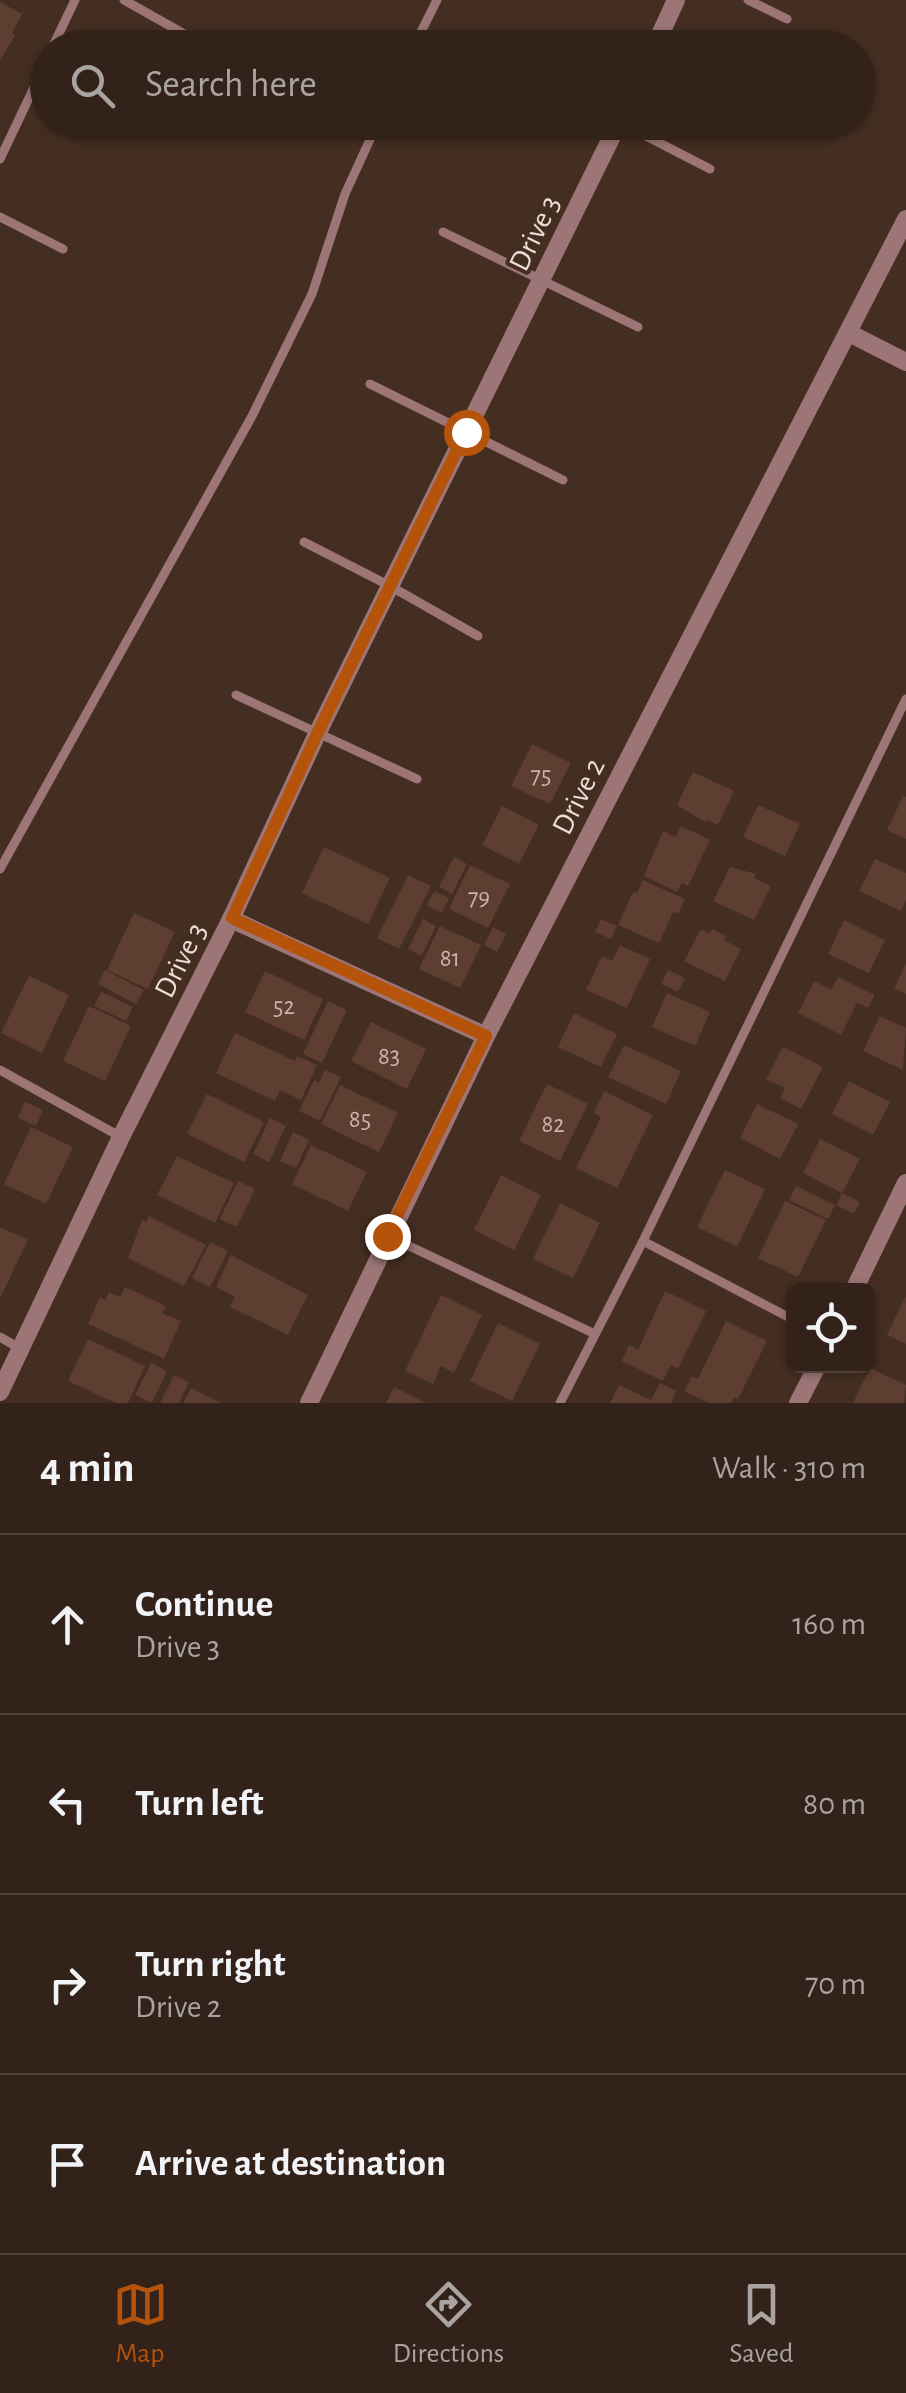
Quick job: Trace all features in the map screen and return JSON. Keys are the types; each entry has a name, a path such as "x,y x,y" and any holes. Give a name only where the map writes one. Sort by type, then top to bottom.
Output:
{"street":[{"path":"662,30 676,0"},
{"name":"Drive 3","path":"0,1392 121,1137 232,918 317,734 610,140"},
{"name":"Drive 2","path":"309,1403 486,1036 906,219"},
{"path":"849,333 906,362"},
{"path":"232,918 486,1036"},
{"path":"857,1283 906,1183"},
{"path":"798,1403 813,1373"}],"lane":[{"path":"61,30 75,0"},
{"path":"124,0 177,30"},
{"path":"421,30 437,0"},
{"path":"748,0 786,19"},
{"path":"0,159 30,96"},
{"path":"0,869 252,416 312,294 346,194 370,140"},
{"path":"654,140 710,169"},
{"path":"0,218 63,250"},
{"path":"443,232 638,327"},
{"path":"370,384 563,480"},
{"path":"304,542 478,636"},
{"path":"236,695 417,780"},
{"path":"560,1403 906,699"},
{"path":"0,1070 121,1137"},
{"path":"387,1236 593,1333"},
{"path":"642,1241 786,1316"},
{"path":"0,1337 21,1349"}],"building":[{"path":"0,2 22,14 0,61"},
{"path":"532,744 571,763 550,804 511,786"},
{"path":"693,772 734,791 718,825 707,820 706,823 677,805"},
{"path":"903,796 906,797 906,839 887,830"},
{"path":"758,805 800,824 785,856 743,837"},
{"path":"502,806 539,825 519,864 482,845"},
{"path":"681,826 710,840 688,886 682,883 677,892 644,876 663,831 675,837"},
{"path":"324,847 390,878 368,924 302,893"},
{"path":"454,857 467,864 452,894 439,887"},
{"path":"875,859 906,873 906,900 901,911 859,891"},
{"path":"470,865 510,884 488,928 449,909"},
{"path":"730,867 756,874 754,878 771,886 754,920 713,901"},
{"path":"408,875 431,886 399,949 377,938"},
{"path":"643,880 685,899 678,914 673,912 659,943 618,925"},
{"path":"434,891 449,898 442,913 427,906"},
{"path":"134,913 175,932 148,989 107,970"},
{"path":"423,919 436,926 421,956 408,949"},
{"path":"601,919 617,926 611,939 595,932"},
{"path":"844,920 885,940 869,973 828,954"},
{"path":"440,926 481,945 460,988 419,969"},
{"path":"493,927 506,934 497,952 484,945"},
{"path":"701,929 726,936 724,940 741,949 725,981 684,961"},
{"path":"620,945 650,959 627,1008 586,990 602,956 612,961"},
{"path":"906,964 906,994 894,988"},
{"path":"105,970 144,990 136,1004 98,984"},
{"path":"668,970 685,978 678,992 661,984"},
{"path":"265,971 323,999 304,1040 245,1012"},
{"path":"29,976 69,995 42,1053 1,1033"},
{"path":"838,977 875,995 868,1008 857,1003 841,1035 798,1013 814,981 831,990"},
{"path":"101,992 133,1007 126,1021 94,1006"},
{"path":"667,993 710,1012 695,1046 652,1027"},
{"path":"328,1001 347,1010 322,1063 303,1054"},
{"path":"89,1006 131,1026 105,1081 63,1061"},
{"path":"574,1013 617,1034 601,1067 558,1047"},
{"path":"880,1016 906,1028 903,1070 863,1051"},
{"path":"371,1022 426,1049 407,1089 351,1061"},
{"path":"235,1033 295,1061 297,1056 317,1065 301,1100 280,1090 275,1101 216,1073"},
{"path":"624,1045 681,1071 666,1104 608,1077"},
{"path":"783,1047 823,1067 801,1109 780,1098 785,1088 766,1079"},
{"path":"325,1070 341,1077 320,1121 299,1111 314,1080 319,1083"},
{"path":"849,1081 890,1102 873,1135 832,1114"},
{"path":"547,1084 588,1104 560,1161 519,1141"},
{"path":"340,1085 398,1113 379,1152 321,1124"},
{"path":"604,1091 653,1115 617,1188 576,1168 601,1117 594,1113"},
{"path":"207,1094 264,1122 244,1162 187,1134"},
{"path":"25,1102 43,1110 36,1126 18,1118"},
{"path":"757,1104 798,1124 780,1159 740,1138"},
{"path":"270,1118 286,1126 269,1162 253,1154"},
{"path":"31,1127 73,1147 46,1204 4,1184"},
{"path":"293,1132 309,1140 296,1168 280,1161"},
{"path":"820,1139 860,1159 842,1193 803,1173"},
{"path":"311,1145 367,1172 348,1211 292,1184"},
{"path":"177,1156 234,1183 215,1223 157,1195"},
{"path":"725,1170 765,1189 737,1247 697,1227"},
{"path":"501,1175 541,1195 514,1250 474,1230"},
{"path":"238,1181 255,1189 237,1227 220,1219"},
{"path":"796,1186 835,1205 828,1219 789,1200"},
{"path":"842,1193 860,1202 854,1214 836,1205"},
{"path":"785,1201 826,1220 798,1277 758,1258"},
{"path":"560,1203 600,1223 573,1278 533,1259"},
{"path":"149,1216 206,1245 184,1286 128,1258 142,1220 146,1222"},
{"path":"0,1227 28,1240 0,1298"},
{"path":"210,1242 228,1251 210,1287 192,1278"},
{"path":"231,1255 308,1295 288,1335 230,1307 235,1297 216,1287"},
{"path":"125,1287 166,1306 162,1313 181,1321 164,1359 88,1324 100,1297 105,1300 109,1292 120,1297"},
{"path":"665,1291 706,1311 678,1369 671,1365 663,1381 622,1361 629,1345 638,1350"},
{"path":"441,1295 482,1315 454,1373 441,1366 433,1384 405,1371"},
{"path":"906,1296 906,1344 887,1335"},
{"path":"726,1321 767,1341 738,1399 734,1397 731,1403 709,1403 684,1391 692,1376 698,1379"},
{"path":"498,1323 540,1344 512,1401 470,1381"},
{"path":"88,1339 145,1366 128,1403 116,1403 68,1381"},
{"path":"151,1363 167,1371 152,1403 135,1395"},
{"path":"876,1371 906,1385 904,1403 853,1403 868,1373"},
{"path":"174,1375 189,1382 179,1403 160,1403"},
{"path":"660,1383 676,1391 671,1403 610,1403 619,1385 651,1400"},
{"path":"394,1387 426,1403 386,1403"},
{"path":"191,1388 221,1403 183,1403"}],"route":[{"path":"387,1236 486,1036 232,918 317,734 466,432"}]}
